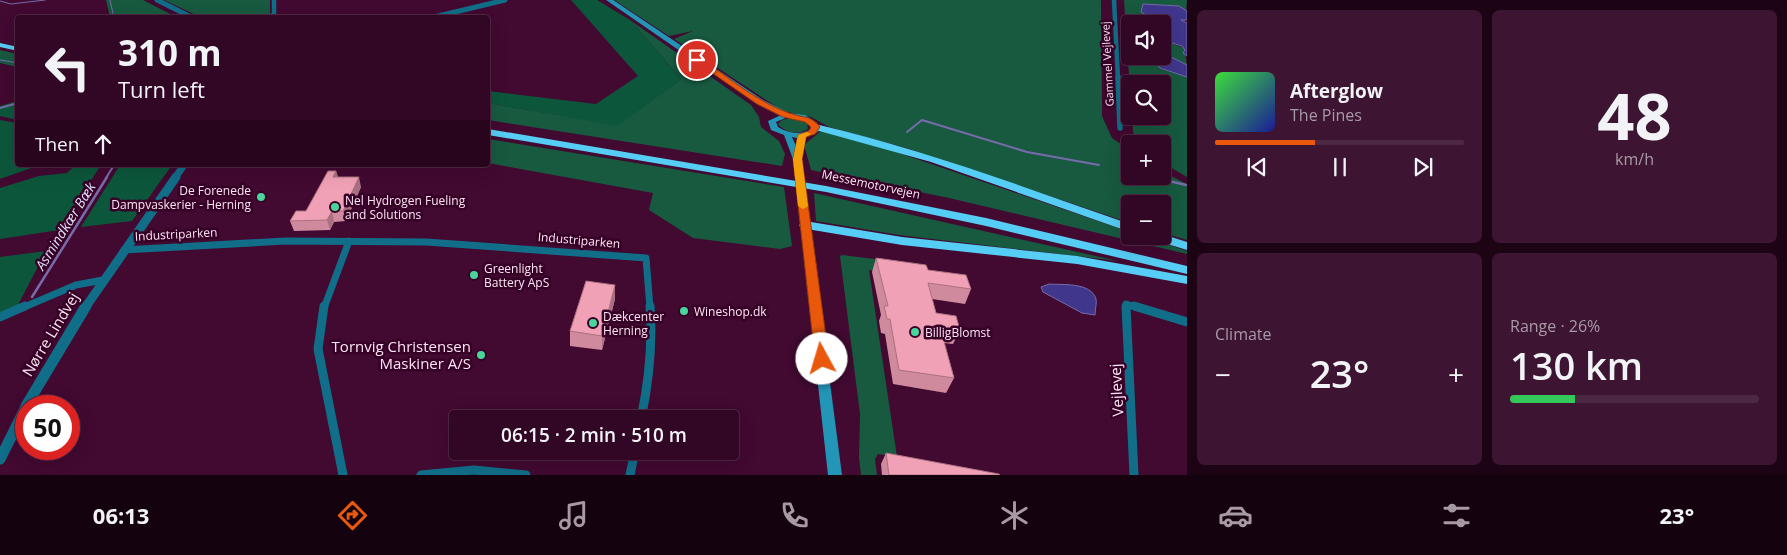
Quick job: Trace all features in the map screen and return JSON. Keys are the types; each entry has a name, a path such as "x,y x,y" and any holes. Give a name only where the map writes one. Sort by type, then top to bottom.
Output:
{"highway":[{"path":"0,40 15,43"},
{"path":"0,45 15,48"},
{"name":"Messemotorvejen","path":"490,125 652,150 824,181 984,214 1187,262"},
{"path":"815,127 865,138 905,150 1121,225"},
{"name":"Messemotorvejen","path":"490,132 826,189 986,222 1187,270"},
{"path":"805,225 902,241 1077,260 1187,280"},
{"path":"1171,241 1187,246"}],"main road":[{"path":"609,0 760,102 786,115 808,120 815,127 812,132 802,135 787,134 774,128 771,124 775,118 786,115"},
{"path":"760,102 775,118"},
{"path":"787,134 797,159 835,475"},
{"path":"797,159 802,135"}],"street":[{"path":"157,0 186,15"},
{"path":"273,15 274,0"},
{"path":"442,15 505,0"},
{"name":"Gammel Vejlevej","path":"1114,0 1120,128"},
{"name":"Nørre Lindvej","path":"32,395 65,338 103,280 183,167"},
{"name":"Industriparken","path":"123,250 285,241 426,242 646,258 652,336 650,374 643,410"},
{"path":"343,475 318,348 319,328 324,302 349,241"},
{"name":"Nørre Lindvej","path":"0,317 76,285 103,280"},
{"name":"Vejlevej","path":"1134,475 1126,304 1187,322"},
{"name":"Nørre Lindvej","path":"0,459 15,428"},
{"path":"630,475 633,460"},
{"path":"421,475 458,470 494,469 526,475"}],"green space":[{"path":"106,0 143,0 172,15 110,15"},
{"path":"164,0 270,0 269,15 196,15"},
{"path":"571,0 597,0 630,20 681,79 618,126 490,103 490,91 596,104 638,76"},
{"path":"614,0 1101,0 1102,116 1112,138 1121,144 1121,185 1171,185 1171,176 1187,184 1187,240 1171,235 1171,195 1121,195 1121,220 906,148 829,127 811,117 783,111 674,39 693,31 669,36"},
{"path":"1124,0 1187,0 1186,12 1179,6 1142,4 1142,10 1145,15 1125,15"},
{"path":"630,20 751,105 759,117 761,127 779,141 785,154 782,166 490,120 490,103 618,125 681,79"},
{"path":"1171,43 1184,48 1187,65 1171,57"},
{"path":"0,50 15,54 15,67 0,63"},
{"path":"1128,65 1159,65 1162,69 1187,77 1187,177 1171,168 1171,135 1133,135 1133,125 1171,125 1171,75 1129,75"},
{"path":"15,102 15,120 0,116 0,106"},
{"path":"792,118 807,123 808,129 792,132 778,124 782,120"},
{"path":"0,120 15,123 15,167 34,167 0,179"},
{"path":"822,130 864,141 1121,229 1121,238 949,198 811,170 804,145"},
{"path":"490,139 784,187 792,246 780,249 693,238 649,210 653,193 490,163"},
{"path":"73,167 100,167 59,230 0,239 0,188 39,176 67,173"},
{"path":"119,167 171,167 132,221 81,227"},
{"path":"814,193 1118,261 899,235 816,221"},
{"path":"1149,245 1169,245 1187,251 1187,254"},
{"path":"46,251 18,305 0,313 0,257"},
{"path":"840,256 908,263 911,276 869,270 897,457 878,454 875,459 877,475 861,475 859,458 860,414"}],"shaded area":[{"path":"1143,4 1179,6 1187,11 1187,20 1181,20 1187,23 1187,56 1183,53 1185,50 1182,46 1171,43 1171,15 1146,15 1141,12"},
{"path":"1171,57 1187,65 1187,77 1160,68 1158,65 1171,65"},
{"path":"1049,284 1076,286 1088,290 1096,299 1095,315 1082,313 1043,292 1041,287"}],"building":[{"path":"328,171 336,171 333,177 359,177 343,211 332,211 327,220 290,221 296,211 306,211"},
{"name":"BilligBlomst","path":"876,258 926,265 928,270 966,275 971,289 928,283 936,313 956,316 960,330 940,327 954,378 899,370 890,319 887,319 884,306 888,306"},
{"name":"Dækcenter Herning","path":"586,281 615,285 602,336 570,331"},
{"path":"886,453 999,474 1000,475 889,475"}],"waterway":[{"name":"Asmindkær Bæk","path":"0,1 11,4 45,0"},
{"path":"110,0 113,15"},
{"path":"0,60 15,62"},
{"path":"0,108 15,104"},
{"path":"907,132 922,120 1027,152 1099,165"},
{"name":"Asmindkær Bæk","path":"106,178 113,167"},
{"name":"Asmindkær Bæk","path":"32,297 107,177"},
{"path":"1171,181 1186,185"}],"slow traffic":[{"path":"803,206 797,159 802,135 807,134"}],"place":[{"name":"De Forenede Dampvaskerier - Herning","path":"261,197"},
{"name":"Nel Hydrogen Fueling and Solutions","path":"335,207"},
{"name":"Greenlight Battery ApS","path":"474,275"},
{"name":"Wineshop.dk","path":"684,311"},
{"name":"Dækcenter Herning","path":"593,323"},
{"name":"BilligBlomst","path":"915,332"},
{"name":"Tornvig Christensen Maskiner A/S","path":"481,355"}],"route":[{"path":"697,60 760,102 786,115 802,117 813,123 815,127 815,130 812,132 802,135 797,159 822,359"}]}
